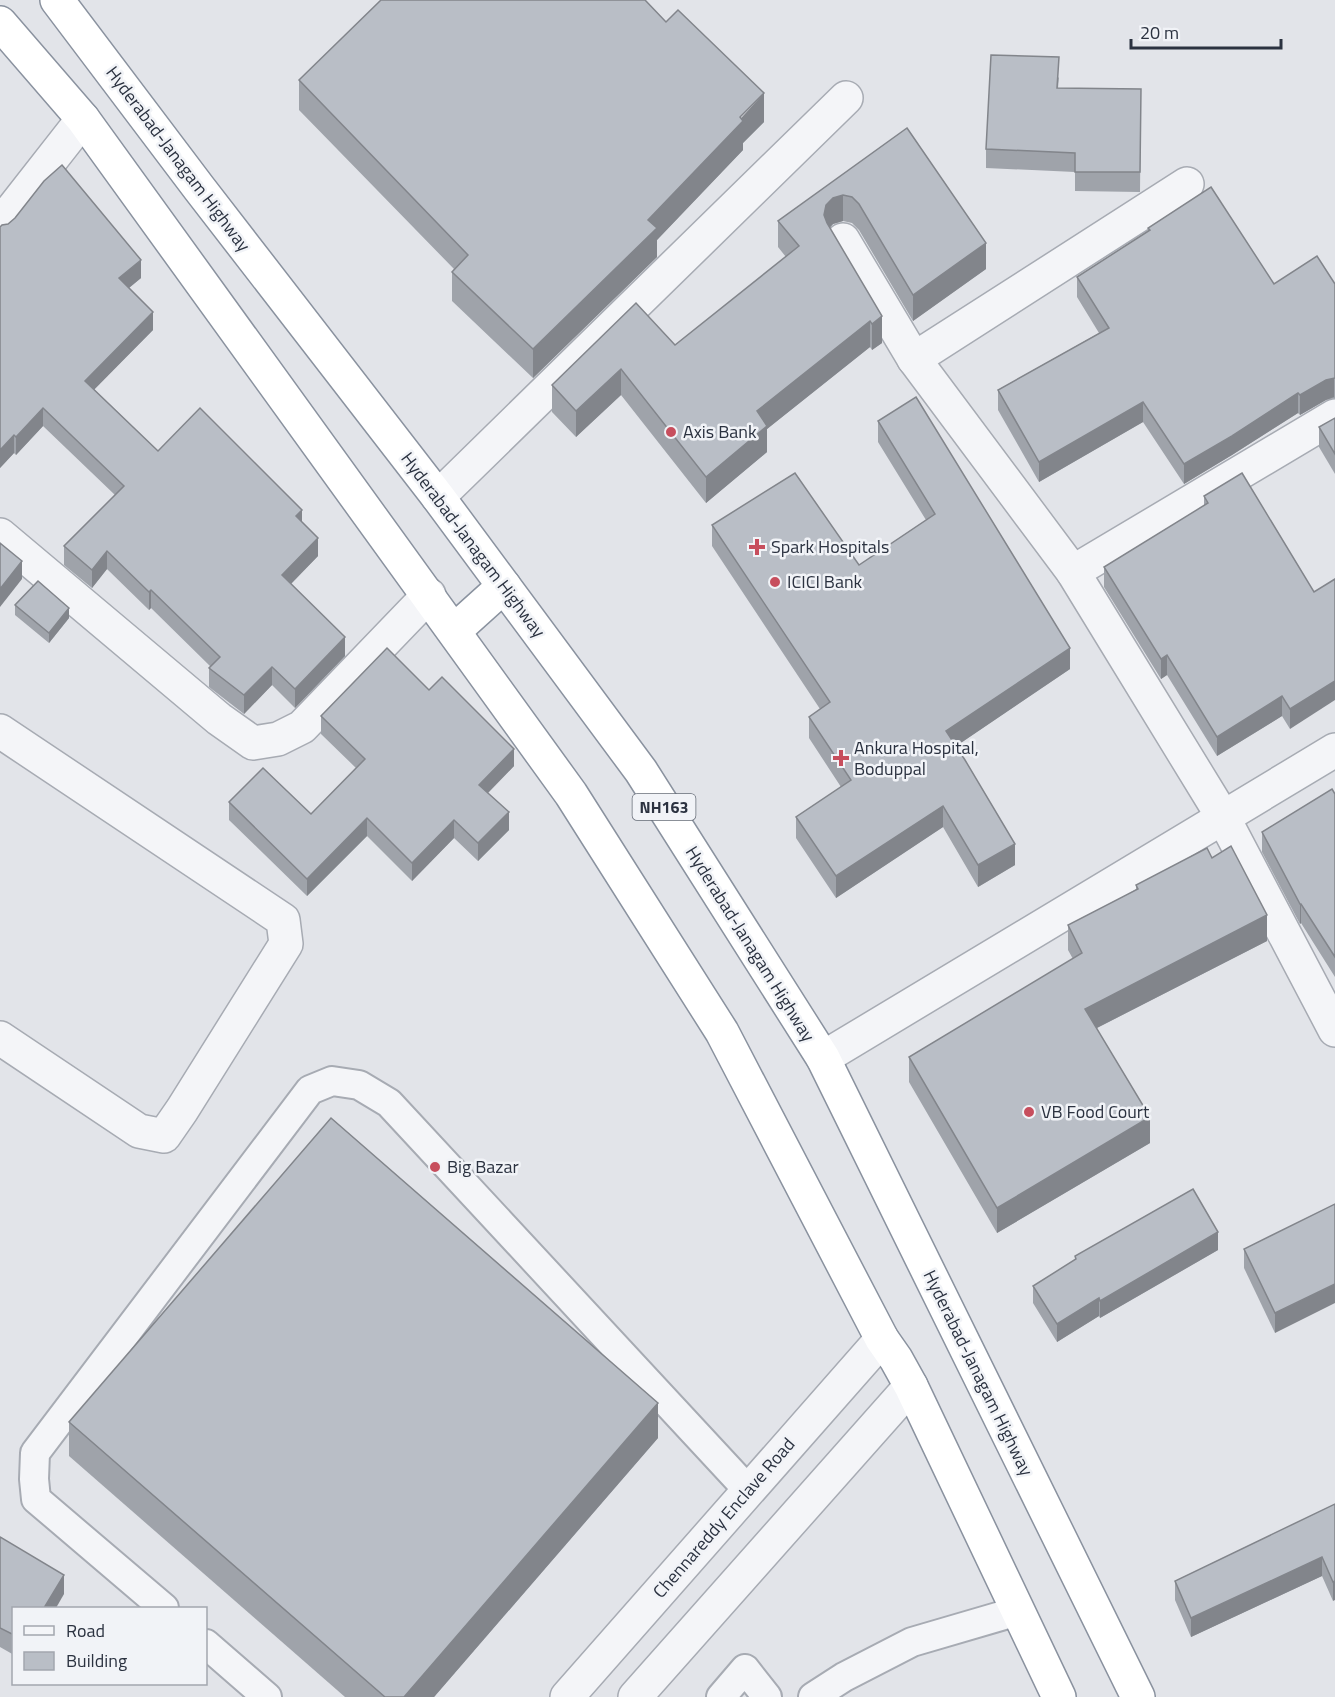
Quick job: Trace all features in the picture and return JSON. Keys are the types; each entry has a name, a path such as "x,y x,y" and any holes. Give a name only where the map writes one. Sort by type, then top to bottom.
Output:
{"highway":[{"name":"Hyderabad-Janagam Highway","path":"57,0 438,497 640,771 823,1058 1138,1697"},
{"path":"0,23 84,119 429,595 571,794 722,1032 882,1339 911,1386 1059,1697"},
{"path":"454,631 504,586"}],"street":[{"path":"438,497 846,98"},
{"path":"0,225 84,119"},
{"path":"914,359 1187,184"},
{"path":"843,240 914,359 1073,572 1223,817 1335,1030"},
{"path":"1073,572 1335,416"},
{"path":"0,535 219,719 253,742 278,739 302,727 429,595"},
{"path":"0,730 283,920 285,944 164,1136 139,1131 0,1038"},
{"path":"823,1058 1335,750"},
{"name":"Chennareddy Enclave Road","path":"567,1697 882,1339"},
{"path":"635,1697 911,1386"}],"lane":[{"path":"163,1607 36,1499 35,1453 310,1090 332,1081 359,1085 389,1103 747,1490"},
{"path":"813,1697 844,1677 912,1642 1018,1611"},
{"path":"207,1645 267,1697"},
{"path":"721,1697 745,1669 767,1697"}],"building":[{"path":"381,0 645,0 666,22 678,10 764,93 740,117 743,121 648,220 657,228 533,349 452,272 468,255 299,80"},
{"path":"991,55 1059,57 1057,88 1141,89 1140,172 1075,172 1075,153 986,149"},
{"path":"907,128 986,243 913,295 859,204 852,197 843,195 833,198 826,205 824,215 827,223 882,316 872,324 870,321 757,411 767,426 706,477 621,369 576,411 552,385 636,303 675,345 799,246 778,221"},
{"path":"62,165 141,260 119,278 153,312 85,381 158,451 200,408 302,510 296,516 318,538 282,575 345,637 295,689 272,667 244,695 209,668 220,657 107,551 92,570 64,546 124,486 43,408 16,437 14,435 0,450 0,227 15,218 44,181"},
{"path":"1211,187 1274,284 1317,256 1335,284 1335,378 1326,380 1300,395 1298,393 1184,464 1143,402 1039,462 998,390 1109,328 1077,277"},
{"path":"916,397 1070,648 946,731 1015,844 978,865 943,806 836,876 796,817 851,780 809,717 830,702 712,525 795,473 859,565 935,514 878,421"},
{"path":"1335,418 1335,454 1319,427"},
{"path":"1242,473 1314,592 1335,579 1335,681 1290,709 1282,696 1217,737 1167,655 1161,659 1104,567 1208,503 1204,496"},
{"path":"0,543 22,561 0,589"},
{"path":"38,581 69,608 49,633 15,605"},
{"path":"387,648 429,690 442,677 514,749 479,785 509,812 478,843 454,820 412,863 367,818 307,879 229,802 263,768 311,814 365,759 321,716"},
{"path":"1332,789 1335,794 1335,957 1300,904 1262,832"},
{"path":"1231,846 1267,915 1085,1009 1150,1117 997,1208 909,1057 1082,953 1068,925 1138,889 1136,885 1207,848 1212,858"},
{"path":"331,1118 658,1403 404,1697 385,1697 69,1422"},
{"path":"1193,1189 1218,1232 1057,1324 1033,1286 1076,1259 1075,1256"},
{"path":"1335,1204 1335,1284 1275,1313 1244,1249"},
{"path":"1335,1504 1335,1581 1333,1582 1322,1557 1191,1618 1175,1581"},
{"path":"0,1537 64,1575 45,1607 12,1607 12,1634 0,1628"}],"place":[{"name":"Axis Bank","path":"671,432"},
{"name":"Spark Hospitals","path":"757,547"},
{"name":"ICICI Bank","path":"775,582"},
{"name":"Ankura Hospital, Boduppal","path":"841,758"},
{"name":"VB Food Court","path":"1029,1112"},
{"name":"Big Bazar","path":"435,1167"}]}
